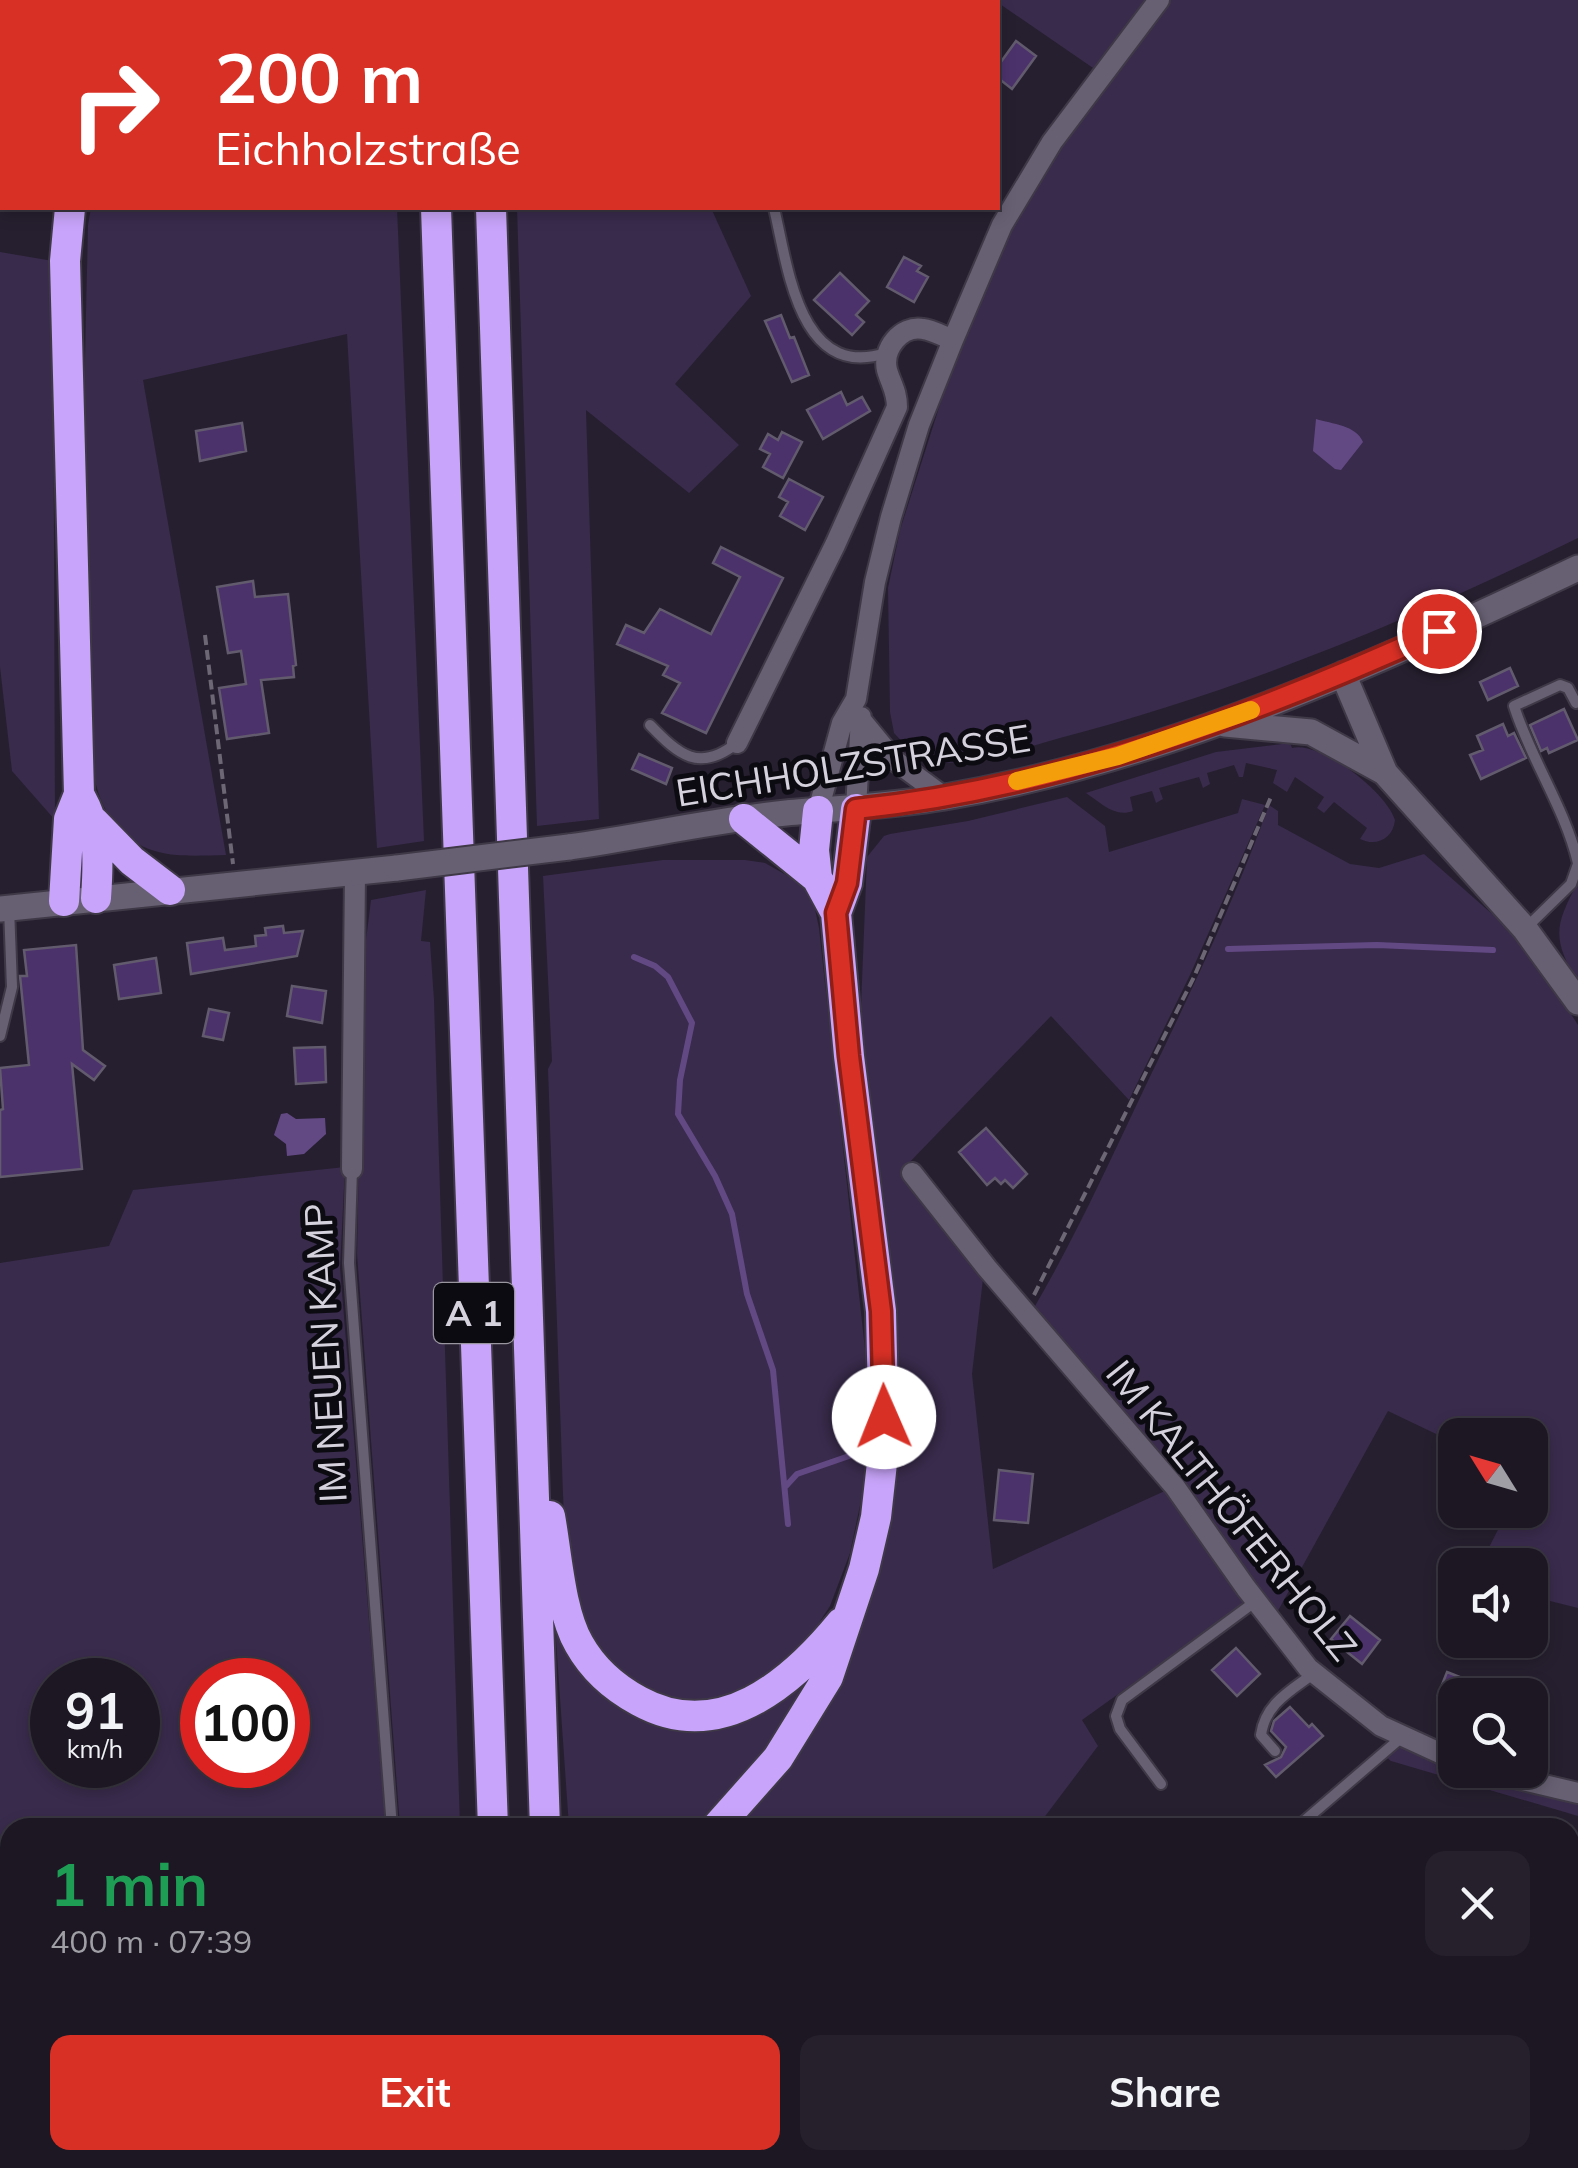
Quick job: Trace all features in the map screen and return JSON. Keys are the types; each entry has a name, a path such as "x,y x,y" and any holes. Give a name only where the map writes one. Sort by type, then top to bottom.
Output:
{"highway":[{"path":"64,901 69,818 79,794 66,298 70,210"},
{"path":"419,210 438,282"},
{"name":"A 1","path":"436,210 493,1818"},
{"name":"A 1","path":"491,210 546,1818"},
{"path":"79,794 94,822 132,861 170,890"},
{"path":"836,913 847,883 856,809"},
{"path":"725,1818 778,1758 828,1678 864,1569 876,1518 884,1445 881,1311 849,1056 836,913 817,878 814,850 818,811"},
{"path":"744,819 817,878"},
{"path":"94,822 96,898"},
{"path":"531,1424 577,1641 596,1669 618,1690 676,1715 711,1717 752,1704 820,1649 849,1613"}],"main road":[{"name":"EICHHOLZSTRASSE","path":"235,885 354,874 640,838 744,819 944,797 1118,756 1215,724 1343,674 1578,568"},
{"path":"1343,674 1385,773 1525,929 1578,1002"},
{"path":"1215,724 1311,732 1385,773"},
{"path":"4,908 235,885"}],"street":[{"path":"818,811 842,722 856,699 873,591 891,517 919,425 953,340 1002,225 1052,142 1159,0"},
{"path":"737,742 835,545 897,407 897,389 888,373 888,353 896,338 923,328 953,340"},
{"path":"856,699 862,720 856,809"},
{"path":"862,720 894,760 944,797"},
{"name":"IM NEUEN KAMP","path":"352,1169 354,874"},
{"name":"IM KALTHÖFERHOLZ","path":"912,1172 1024,1312 1175,1487 1256,1601 1314,1673 1381,1726 1438,1752"},
{"path":"1548,1786 1578,1793"}],"lane":[{"path":"774,210 794,295 806,325 846,358 888,353"},
{"path":"1525,929 1570,884 1578,864 1564,820 1524,737 1514,706 1560,685 1568,688 1576,703"},
{"path":"650,725 682,756 722,755 737,742"},
{"path":"0,1036 12,986 4,908"},
{"name":"IM NEUEN KAMP","path":"352,1169 349,1263 391,1818"},
{"path":"1162,1784 1120,1729 1116,1716 1122,1700 1256,1601"},
{"path":"1275,1750 1261,1736 1263,1721 1275,1702 1314,1673"},
{"path":"1308,1818 1402,1736"}],"path":[{"path":"205,635 235,885"},
{"path":"1024,1312 1052,1265 1170,1027 1271,797"}],"shaded area":[{"path":"1000,0 1150,0 1096,70 1000,4"},
{"path":"1167,0 1578,0 1578,538 1388,625 1193,698 982,759 942,763 905,754 907,747 894,733 890,712 888,588 900,530 949,376 1007,233 1057,151"},
{"path":"91,210 397,210 424,841 377,848 347,334 143,380 226,855 177,855 148,849 134,842 110,817 95,781 89,738 83,493"},
{"path":"517,210 712,210 751,296 675,384 739,445 689,493 586,410 599,819 537,826"},
{"path":"0,252 53,261 55,820 12,771 0,667"},
{"path":"1316,419 1349,429 1363,442 1341,470 1313,451"},
{"path":"1290,743 1292,748 1318,752 1334,760 1379,795 1395,820 1383,840 1360,839 1367,828 1334,802 1324,813 1317,808 1324,797 1295,777 1287,792 1273,783 1277,770 1246,763 1243,777 1239,777 1234,765 1207,773 1210,784 1203,788 1199,777 1159,788 1163,799 1156,803 1152,791 1130,797 1133,811 1126,813 1108,808 1086,793 1216,752"},
{"path":"1067,797 1105,826 1109,852 1238,813 1242,799 1265,805 1190,975 1129,1100 1051,1016 904,1168 984,1270 972,1374 993,1569 1167,1490 1248,1601 1082,1720 1098,1746 1044,1818 731,1818 787,1754 885,1517 860,1031 867,857 884,836"},
{"path":"1269,805 1278,811 1278,825 1350,864 1379,868 1424,854 1499,920 1547,977 1578,1025 1578,1608 1548,1600 1548,1548 1489,1548 1499,1528 1548,1528 1548,1418 1438,1418 1438,1435 1388,1411 1274,1618 1031,1313 1091,1201 1241,877"},
{"path":"663,860 765,863 788,876 793,871 812,895 819,928 869,1386 866,1477 850,1553 830,1606 804,1646 767,1683 699,1705 636,1691 588,1644 566,1578 543,876"},
{"path":"1578,882 1578,983 1564,955 1559,932 1564,910"},
{"path":"426,890 421,941 430,942 434,1000 460,1818 399,1818 357,1254 363,964 371,900"},
{"path":"281,1114 296,1119 325,1118 326,1134 304,1154 287,1156 286,1144 274,1135"},
{"path":"345,1167 340,1268 385,1818 0,1818 0,1263 109,1246 133,1190"},
{"path":"555,1626 587,1676 672,1726 828,1652 766,1751 703,1818 568,1818"},
{"path":"1398,1744 1438,1759 1438,1775 1391,1761 1385,1756"},
{"path":"1483,1788 1534,1788 1578,1800 1578,1816"}],"building":[{"path":"1016,41 1036,56 1012,89 1000,80 1000,63"},
{"path":"904,257 921,266 917,271 928,277 914,302 887,287"},
{"path":"840,273 869,301 856,315 864,322 852,335 814,300"},
{"path":"781,315 809,375 792,382 765,321"},
{"path":"841,392 847,405 862,397 870,411 823,439 807,410"},
{"path":"242,423 246,451 200,461 196,431"},
{"path":"782,432 802,442 783,478 763,467 770,454 760,449 768,434 778,440"},
{"path":"789,479 823,497 805,530 780,516 788,502 779,497"},
{"path":"721,547 783,578 706,733 662,713 680,683 663,675 668,666 617,644 626,625 644,633 660,609 711,634 740,577 713,563"},
{"path":"253,581 255,597 288,594 296,665 294,677 261,680 269,733 227,739 219,688 246,684 241,651 228,653 217,587"},
{"path":"1510,668 1518,686 1488,700 1480,682"},
{"path":"1564,709 1578,740 1549,753 1547,748 1541,751 1530,725"},
{"path":"1503,724 1508,736 1514,733 1526,758 1481,779 1470,755 1483,750 1477,736"},
{"path":"639,754 672,768 666,784 632,769"},
{"path":"283,926 284,933 303,931 297,956 191,974 187,943 223,938 225,950 256,946 255,936 266,935 265,928"},
{"path":"76,945 83,1050 105,1066 94,1080 72,1064 82,1169 0,1177 0,1068 29,1065 20,976 27,976 24,950"},
{"path":"156,958 161,993 119,999 114,965"},
{"path":"292,986 326,991 322,1023 287,1016"},
{"path":"209,1009 229,1013 223,1040 203,1036"},
{"path":"325,1047 326,1082 296,1084 294,1048"},
{"path":"986,1128 1027,1174 1013,1188 1005,1180 1001,1184 995,1178 987,1185 959,1152"},
{"path":"999,1470 1033,1474 1028,1523 994,1520"},
{"path":"1350,1616 1380,1640 1362,1664 1331,1639"},
{"path":"1236,1648 1260,1674 1237,1696 1212,1670"},
{"path":"1290,1707 1323,1736 1276,1777 1265,1765 1281,1757 1286,1747 1271,1731 1274,1721"}],"waterway":[{"path":"1228,949 1377,945 1493,950"},
{"path":"634,957 668,977 692,1023 680,1080 678,1114 715,1176 732,1214 747,1294 773,1370 788,1524"},
{"path":"786,1486 797,1474 849,1456"}],"slow traffic":[{"path":"1017,781 1118,756 1251,710"}],"route":[{"path":"884,1417 881,1311 849,1056 836,913 847,883 856,809 944,797 1118,756 1301,692 1439,631"}]}
